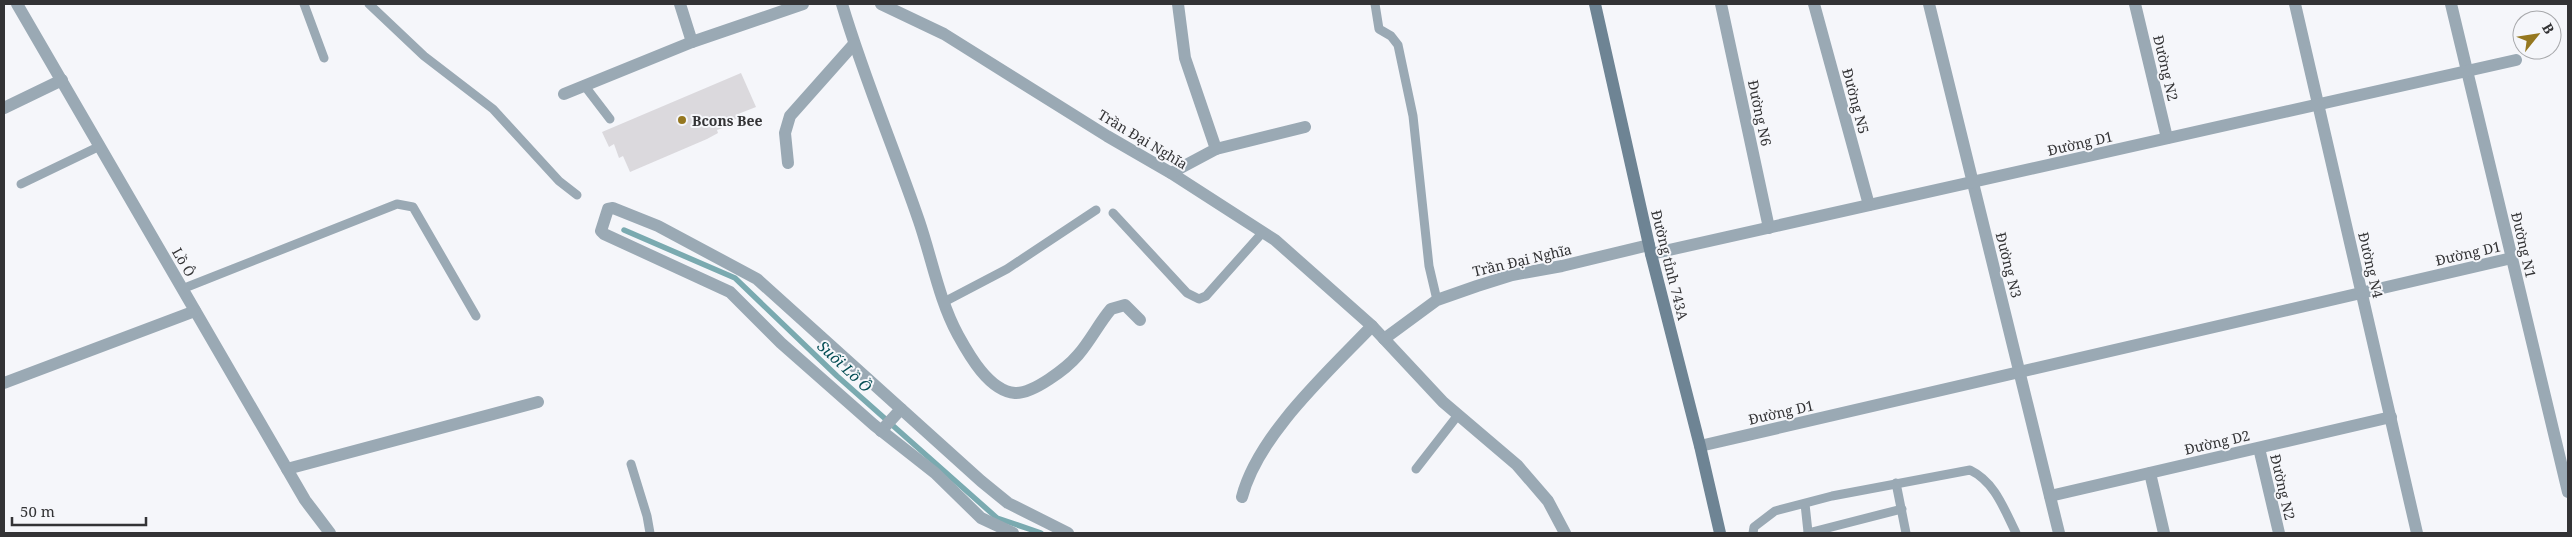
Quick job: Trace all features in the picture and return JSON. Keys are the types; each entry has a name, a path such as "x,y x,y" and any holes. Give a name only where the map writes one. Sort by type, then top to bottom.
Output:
{"main road":[{"name":"Đường tỉnh 743A","path":"1595,4 1650,249 1720,533"}],"street":[{"name":"Lồ Ô","path":"17,4 305,500 330,533"},
{"path":"680,4 692,42"},
{"path":"564,94 776,8 803,4"},
{"path":"842,4 854,44 919,221 944,302 958,335 989,379 1001,388 1015,393 1030,390 1054,376 1077,356 1111,309 1125,305 1140,320"},
{"name":"Trần Đại Nghĩa","path":"881,4 944,34 1107,136 1171,173 1263,232 1314,273 1372,326 1458,415 1517,466 1548,501 1560,532"},
{"path":"1178,4 1185,58 1216,149"},
{"name":"Đường N6","path":"1721,4 1769,228"},
{"name":"Đường N5","path":"1814,4 1868,205"},
{"name":"Đường N3","path":"1929,4 2059,533"},
{"name":"Đường N2","path":"2135,4 2167,138"},
{"name":"Đường N4","path":"2295,4 2417,533"},
{"name":"Đường N1","path":"2451,4 2568,492"},
{"path":"788,163 785,133 790,116 854,44"},
{"name":"Đường D1","path":"1650,249 1769,228 2516,60"},
{"path":"4,108 62,80"},
{"path":"1171,173 1216,149 1305,127"},
{"path":"1013,533 981,518 935,473 884,428 781,344 730,292 604,234 601,231 608,209 613,208 658,226 757,279 899,412 1008,503 1068,533"},
{"name":"Trần Đại Nghĩa","path":"1384,339 1437,300 1512,275 1650,249"},
{"name":"Đường D1","path":"1700,446 2512,258"},
{"path":"4,383 195,311"},
{"path":"1242,497 1256,461 1271,439 1328,372 1372,326"},
{"path":"287,469 538,402"},
{"path":"884,428 899,412"},
{"name":"Đường D2","path":"2050,496 2391,417"},
{"name":"Đường N2","path":"2259,448 2279,533"},
{"path":"2150,473 2164,533"}],"lane":[{"path":"304,4 324,58"},
{"path":"369,4 424,56 493,109 559,181 577,195"},
{"path":"1375,4 1379,29 1391,36 1398,45 1413,116 1429,266 1437,300"},
{"path":"584,85 610,119"},
{"path":"21,184 100,146"},
{"path":"182,289 397,204 413,206 476,316"},
{"path":"944,302 1007,269 1096,210"},
{"path":"1113,213 1187,293 1199,299 1206,296 1263,232"},
{"path":"1416,468 1458,415"},
{"path":"631,464 648,516 650,533"},
{"path":"1753,533 1754,527 1776,511 1832,496 1970,470 1981,475 1991,485 2016,533"},
{"path":"1896,483 1906,533"},
{"path":"1805,504 1808,532 1856,522 1902,509"}],"building":[{"name":"Bcons Bee","path":"741,73 756,107 738,114 740,117 727,123 728,126 717,130 718,133 630,172 623,156 619,158 614,144 609,147 602,132"}],"waterway":[{"name":"Suối Lồ Ồ","path":"624,230 735,278 837,376 997,518 1041,533"}],"place":[{"name":"Bcons Bee","path":"682,120"}]}
